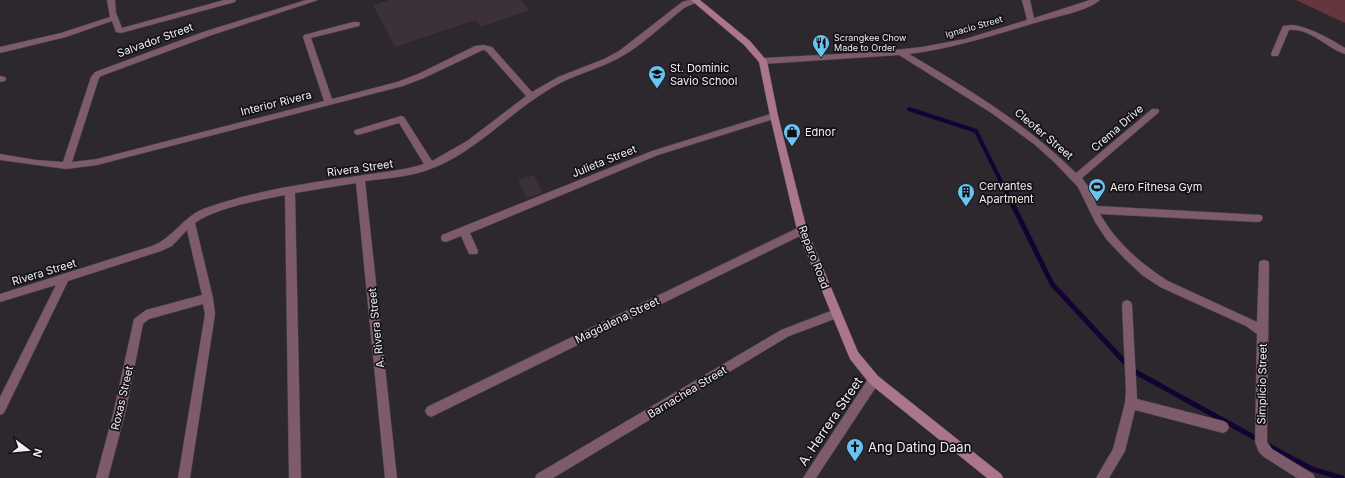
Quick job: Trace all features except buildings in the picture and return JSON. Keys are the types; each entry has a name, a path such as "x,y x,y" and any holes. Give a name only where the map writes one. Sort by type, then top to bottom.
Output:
{"main road":[{"path":"696,0 747,43 763,61"},
{"name":"Reparo Road","path":"763,61 774,116 802,230 854,355 874,380 997,478"}],"street":[{"path":"111,0 114,18 119,30 121,31 232,0"},
{"name":"Salvador Street","path":"66,166 95,77 98,74 206,34 314,0"},
{"name":"Rivera Street","path":"0,298 154,250 168,244 190,221 213,210 243,201 290,191 360,179 407,173 430,166 445,159 491,128 530,96 560,79 616,57 685,4 696,0"},
{"path":"1026,0 1031,21"},
{"name":"Ignacio Street","path":"900,52 946,46 984,36 1031,21 1078,9 1096,0"},
{"path":"0,50 63,35 114,18"},
{"path":"329,102 306,39 307,37 356,24"},
{"path":"1275,54 1286,28 1292,27 1302,28 1345,51"},
{"name":"Interior Rivera","path":"0,157 43,165 81,166 400,84 421,76 478,48 484,47 488,49 530,96"},
{"path":"763,61 900,52"},
{"name":"Cleofer Street","path":"900,52 1002,114 1055,158 1076,178 1089,197 1096,217 1112,238 1151,276 1164,284 1250,323 1262,331"},
{"name":"Crema Drive","path":"1076,178 1155,111"},
{"name":"Julieta Street","path":"446,238 655,153 774,116"},
{"path":"358,132 401,119 430,166"},
{"name":"A. Rivera Street","path":"360,179 391,478"},
{"path":"290,191 295,478"},
{"path":"1094,210 1258,218"},
{"path":"184,478 210,314 208,298 190,221"},
{"name":"Magdalena Street","path":"431,411 802,230"},
{"path":"464,231 473,251"},
{"name":"Simplicio Street","path":"1264,264 1261,442 1263,448 1268,453 1309,478"},
{"path":"0,409 64,279"},
{"name":"Roxas Street","path":"102,478 120,410 138,322 146,315 208,298"},
{"path":"1102,478 1119,451 1131,403 1132,392 1127,305"},
{"name":"Barnachea Street","path":"541,478 785,333 836,314"},
{"name":"A. Herrera Street","path":"809,478 874,380"},
{"path":"1131,403 1223,427"}],"shaded area":[{"path":"389,0 521,0 529,10 481,27 475,20 395,47 373,5"},
{"path":"1296,0 1345,0 1345,23 1300,2"},
{"path":"534,175 542,193 526,198 518,180"}],"waterway":[{"path":"909,109 976,131 1014,208"},
{"path":"1014,207 1052,284 1132,370 1259,440"},
{"path":"1265,444 1312,469 1342,478"}],"place":[{"name":"Scrangkee Chow Made to Order","path":"821,58"},
{"name":"St. Dominic Savio School","path":"657,89"},
{"name":"Ednor","path":"792,147"},
{"name":"Aero Fitnesa Gym","path":"1097,202"},
{"name":"Cervantes Apartment","path":"966,207"},
{"name":"Ang Dating Daan","path":"855,462"}]}
